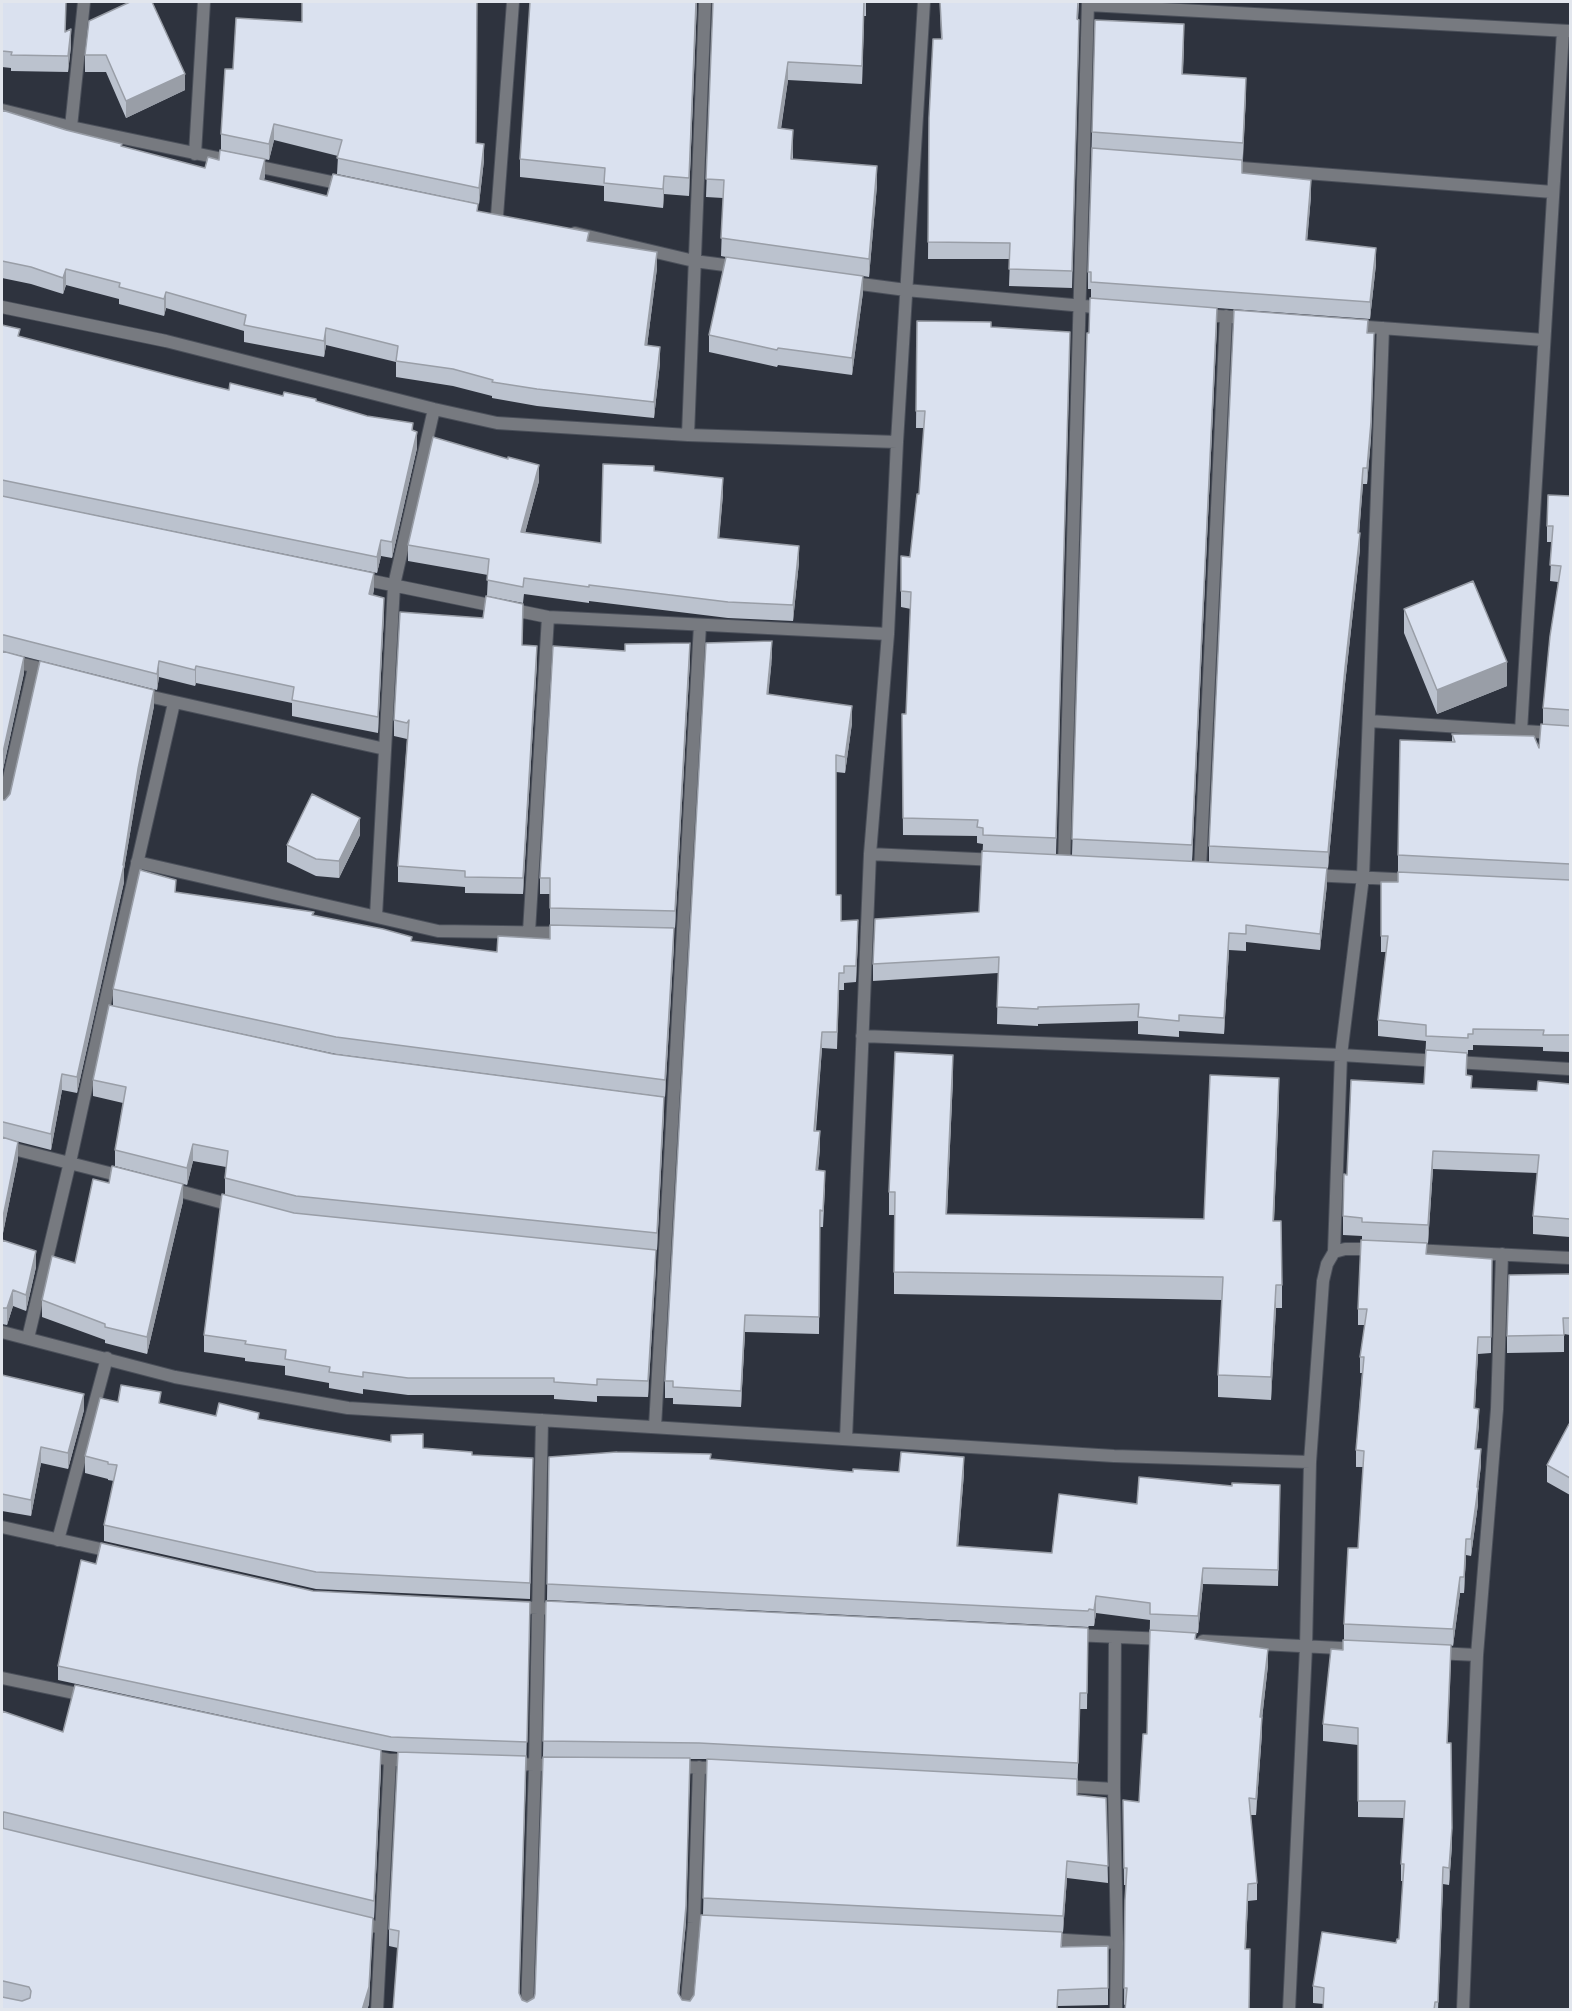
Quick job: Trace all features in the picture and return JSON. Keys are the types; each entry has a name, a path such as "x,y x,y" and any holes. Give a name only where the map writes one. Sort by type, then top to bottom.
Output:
{"street":[{"path":"71,127 84,2"},
{"path":"195,154 204,2"},
{"path":"497,216 513,2"},
{"path":"688,435 705,2"},
{"path":"846,1439 870,854 888,634 897,442 924,2"},
{"path":"1064,863 1079,306 1089,156 1088,3 1567,31 1553,192 1521,730"},
{"path":"2,110 195,154 358,187"},
{"path":"1213,165 1553,192"},
{"path":"567,232 694,261 753,269"},
{"path":"835,280 906,290 1113,308"},
{"path":"2,307 166,341 497,423 688,435 897,442"},
{"path":"1192,314 1260,319"},
{"path":"1200,870 1226,316"},
{"path":"1338,325 1544,340"},
{"path":"1289,2010 1306,1647 1310,1462 1323,1281 1327,1264 1334,1252 1341,1055 1363,877 1383,328"},
{"path":"376,916 394,585 434,409"},
{"path":"348,576 548,617 888,634"},
{"path":"529,932 548,617"},
{"path":"655,1427 659,1259 667,1105 700,625"},
{"path":"2,659 67,675"},
{"path":"2,809 34,667"},
{"path":"131,692 385,749"},
{"path":"28,1338 108,1013 137,862 174,703"},
{"path":"1368,721 1570,734"},
{"path":"870,854 1007,860"},
{"path":"137,862 438,931 576,933"},
{"path":"1293,874 1432,881"},
{"path":"862,1036 1341,1055 1570,1070"},
{"path":"2,1146 138,1180"},
{"path":"160,1186 250,1210"},
{"path":"1334,1252 1360,1248 1570,1258"},
{"path":"1463,2010 1477,1655 1497,1409 1502,1254"},
{"path":"2,1332 176,1377 348,1408 1114,1456 1310,1462"},
{"path":"58,1540 107,1358"},
{"path":"527,2010 542,1420"},
{"path":"2,1527 128,1556"},
{"path":"503,1606 573,1610"},
{"path":"1056,1634 1375,1650"},
{"path":"1115,1636 1116,2010"},
{"path":"1420,1652 1477,1655"},
{"path":"2,1678 104,1700"},
{"path":"356,1752 390,1760 424,1761"},
{"path":"377,2010 390,1760"},
{"path":"502,1763 570,1765"},
{"path":"664,1767 735,1769"},
{"path":"686,2010 694,1923 699,1767"},
{"path":"1055,1786 1114,1789"},
{"path":"346,1920 381,1928"},
{"path":"694,1923 729,1925"},
{"path":"1035,1939 1117,1942"}],"building":[{"path":"2,2 66,2 65,32 71,29 68,56 11,55 12,52 2,51"},
{"path":"130,2 152,2 185,74 126,101 106,55 85,55 89,21"},
{"path":"302,2 477,2 476,143 484,144 479,188 337,158 342,140 274,124 269,144 221,134 225,69 233,69 236,18 302,22"},
{"path":"530,2 696,2 689,178 664,176 663,189 604,183 605,168 520,159"},
{"path":"713,2 864,2 862,66 788,62 778,128 793,130 791,159 877,166 869,259 721,238 724,180 706,179"},
{"path":"940,2 1078,2 1072,271 1009,269 1010,243 928,242 929,118 933,39 942,39"},
{"path":"1095,20 1184,24 1182,74 1246,78 1243,143 1092,132"},
{"path":"2,110 122,144 121,146 205,168 208,157 219,160 220,150 265,159 260,179 327,196 333,174 478,204 477,211 589,232 587,241 657,252 645,345 660,347 654,402 492,382 493,380 453,369 396,361 398,346 326,328 324,341 244,325 246,315 166,292 164,299 119,287 120,283 66,269 63,278 31,267 2,261"},
{"path":"1092,148 1242,160 1242,173 1311,180 1306,240 1376,248 1370,302 1091,282 1091,272 1088,272"},
{"path":"726,257 863,276 852,358 778,348 777,350 709,335"},
{"path":"1090,298 1217,308 1192,845 1072,839 1087,333 1089,333"},
{"path":"1234,310 1368,320 1367,333 1374,333 1367,468 1363,468 1358,533 1360,533 1328,852 1209,846"},
{"path":"917,321 991,322 991,327 1070,332 1056,838 983,835 983,828 977,827 978,820 903,818 902,714 906,714 911,592 901,591 901,556 910,557 917,494 919,494 925,411 916,411"},
{"path":"2,325 20,329 18,336 229,390 230,383 283,396 284,392 316,399 316,401 367,416 413,423 412,430 417,432 392,542 381,540 377,557 2,480"},
{"path":"433,437 508,459 508,457 539,465 521,532 601,543 603,464 654,466 654,471 723,478 718,538 799,546 793,605 728,602 524,578 523,587 487,580 489,559 408,545"},
{"path":"1548,495 1570,496 1570,710 1543,708 1550,636 1561,566 1550,565 1553,526 1547,526"},
{"path":"2,496 374,573 369,594 384,598 378,717 292,700 294,687 196,666 195,670 159,661 157,674 2,635"},
{"path":"1473,581 1507,662 1437,690 1404,609"},
{"path":"486,596 523,604 522,645 537,646 523,878 465,877 465,871 398,866 409,720 407,723 394,720 400,612 483,618"},
{"path":"772,641 767,694 852,706 845,757 836,755 836,895 841,895 841,921 858,920 856,966 844,966 844,973 839,973 837,1032 822,1032 814,1131 820,1131 816,1170 825,1171 823,1211 820,1210 819,1317 745,1315 741,1391 673,1387 673,1381 665,1381 706,643"},
{"path":"690,643 675,911 550,908 550,878 540,878 553,646 625,651 625,644"},
{"path":"2,651 24,657 2,757"},
{"path":"40,661 154,690 138,769 124,865 77,1077 62,1074 51,1134 2,1122 2,800 10,794"},
{"path":"1541,724 1570,726 1570,864 1398,855 1400,740 1455,742 1452,734 1534,736 1539,748"},
{"path":"312,794 360,818 339,861 316,859 287,845"},
{"path":"982,851 1327,868 1320,934 1246,925 1246,934 1229,933 1224,1018 1179,1015 1179,1021 1138,1017 1139,1004 1038,1007 1038,1009 997,1007 999,957 873,964 875,919 979,912"},
{"path":"140,870 176,880 175,892 314,912 312,915 412,937 411,941 497,952 498,936 550,939 550,925 674,928 665,1080 336,1037 113,989"},
{"path":"1398,872 1570,880 1570,1035 1543,1035 1544,1030 1473,1029 1473,1034 1468,1034 1468,1038 1426,1036 1426,1025 1378,1020 1388,936 1381,936 1381,882 1398,882"},
{"path":"109,1005 333,1054 664,1097 657,1233 296,1196 225,1178 228,1151 193,1144 187,1168 115,1150 126,1087 93,1080"},
{"path":"1426,1050 1467,1053 1466,1075 1472,1076 1471,1088 1537,1091 1538,1081 1570,1084 1570,1219 1533,1216 1539,1155 1433,1151 1428,1225 1362,1222 1362,1218 1343,1216 1351,1080 1424,1084"},
{"path":"895,1052 953,1055 946,1214 1204,1219 1210,1075 1279,1078 1273,1221 1281,1221 1282,1285 1276,1285 1271,1377 1218,1375 1223,1277 894,1272 895,1192 889,1192"},
{"path":"2,1137 18,1142 2,1222"},
{"path":"112,1166 183,1184 147,1337 105,1327 105,1324 42,1300 52,1256 75,1263 93,1179 109,1183"},
{"path":"222,1194 294,1213 656,1250 648,1381 597,1379 597,1385 554,1382 554,1378 408,1378 363,1372 363,1377 329,1372 330,1367 285,1359 286,1350 204,1335"},
{"path":"2,1240 36,1251 26,1295 13,1290 7,1308 2,1308"},
{"path":"1361,1240 1427,1243 1426,1254 1492,1259 1491,1337 1478,1337 1474,1408 1479,1409 1475,1449 1481,1449 1478,1488 1471,1539 1466,1539 1464,1577 1460,1577 1453,1629 1344,1624 1348,1548 1358,1548 1364,1451 1356,1450 1364,1357 1360,1357 1367,1309 1358,1309"},
{"path":"1570,1274 1570,1318 1563,1318 1564,1335 1507,1336 1509,1275"},
{"path":"2,1375 84,1394 68,1453 41,1447 31,1500 2,1494"},
{"path":"121,1385 161,1392 159,1403 216,1416 219,1403 259,1413 258,1419 318,1430 391,1442 391,1435 423,1434 423,1448 472,1452 472,1455 533,1458 530,1583 316,1572 104,1525 117,1465 85,1456 100,1398 118,1402"},
{"path":"1570,1425 1570,1478 1547,1465"},
{"path":"617,1452 711,1454 710,1459 853,1472 853,1469 899,1472 901,1452 964,1457 957,1546 1052,1553 1059,1494 1137,1504 1139,1477 1232,1486 1232,1483 1280,1485 1278,1570 1203,1568 1198,1616 1150,1614 1150,1603 1096,1596 1094,1610 1089,1609 1088,1611 547,1584 549,1457"},
{"path":"101,1543 313,1591 530,1602 527,1742 391,1737 58,1666 81,1560 96,1564"},
{"path":"546,1601 1088,1628 1087,1693 1080,1693 1078,1763 699,1743 543,1741"},
{"path":"1150,1630 1196,1633 1195,1639 1268,1649 1260,1717 1262,1717 1256,1799 1249,1798 1257,1883 1248,1884 1245,1949 1250,1949 1249,2010 1125,2010 1127,1868 1124,1868 1123,1800 1139,1802 1143,1734 1147,1734"},
{"path":"1343,1640 1451,1645 1447,1743 1451,1743 1452,1828 1449,1868 1443,1867 1438,2002 1435,2002 1434,2010 1323,2010 1324,1988 1313,1986 1322,1932 1396,1943 1399,1939 1405,1801 1358,1801 1358,1728 1323,1724 1331,1649 1343,1650"},
{"path":"75,1685 381,1750 374,1901 2,1813 2,1711 63,1732"},
{"path":"398,1752 526,1756 519,1993 522,2000 527,2002 534,1998 535,1994 543,1757 690,1758 686,1906 678,1993 682,2000 690,2001 694,1995 701,1915 1062,1932 1061,1947 1108,1946 1108,1988 1058,1990 1057,2010 393,2010 399,1931 389,1929"},
{"path":"707,1759 1077,1779 1077,1795 1106,1798 1108,1866 1067,1861 1063,1916 703,1898"},
{"path":"2,1828 373,1918 369,1987 362,2010 2,2010 2,1997 22,2001 30,1998 31,1991 29,1987 2,1981"}]}
